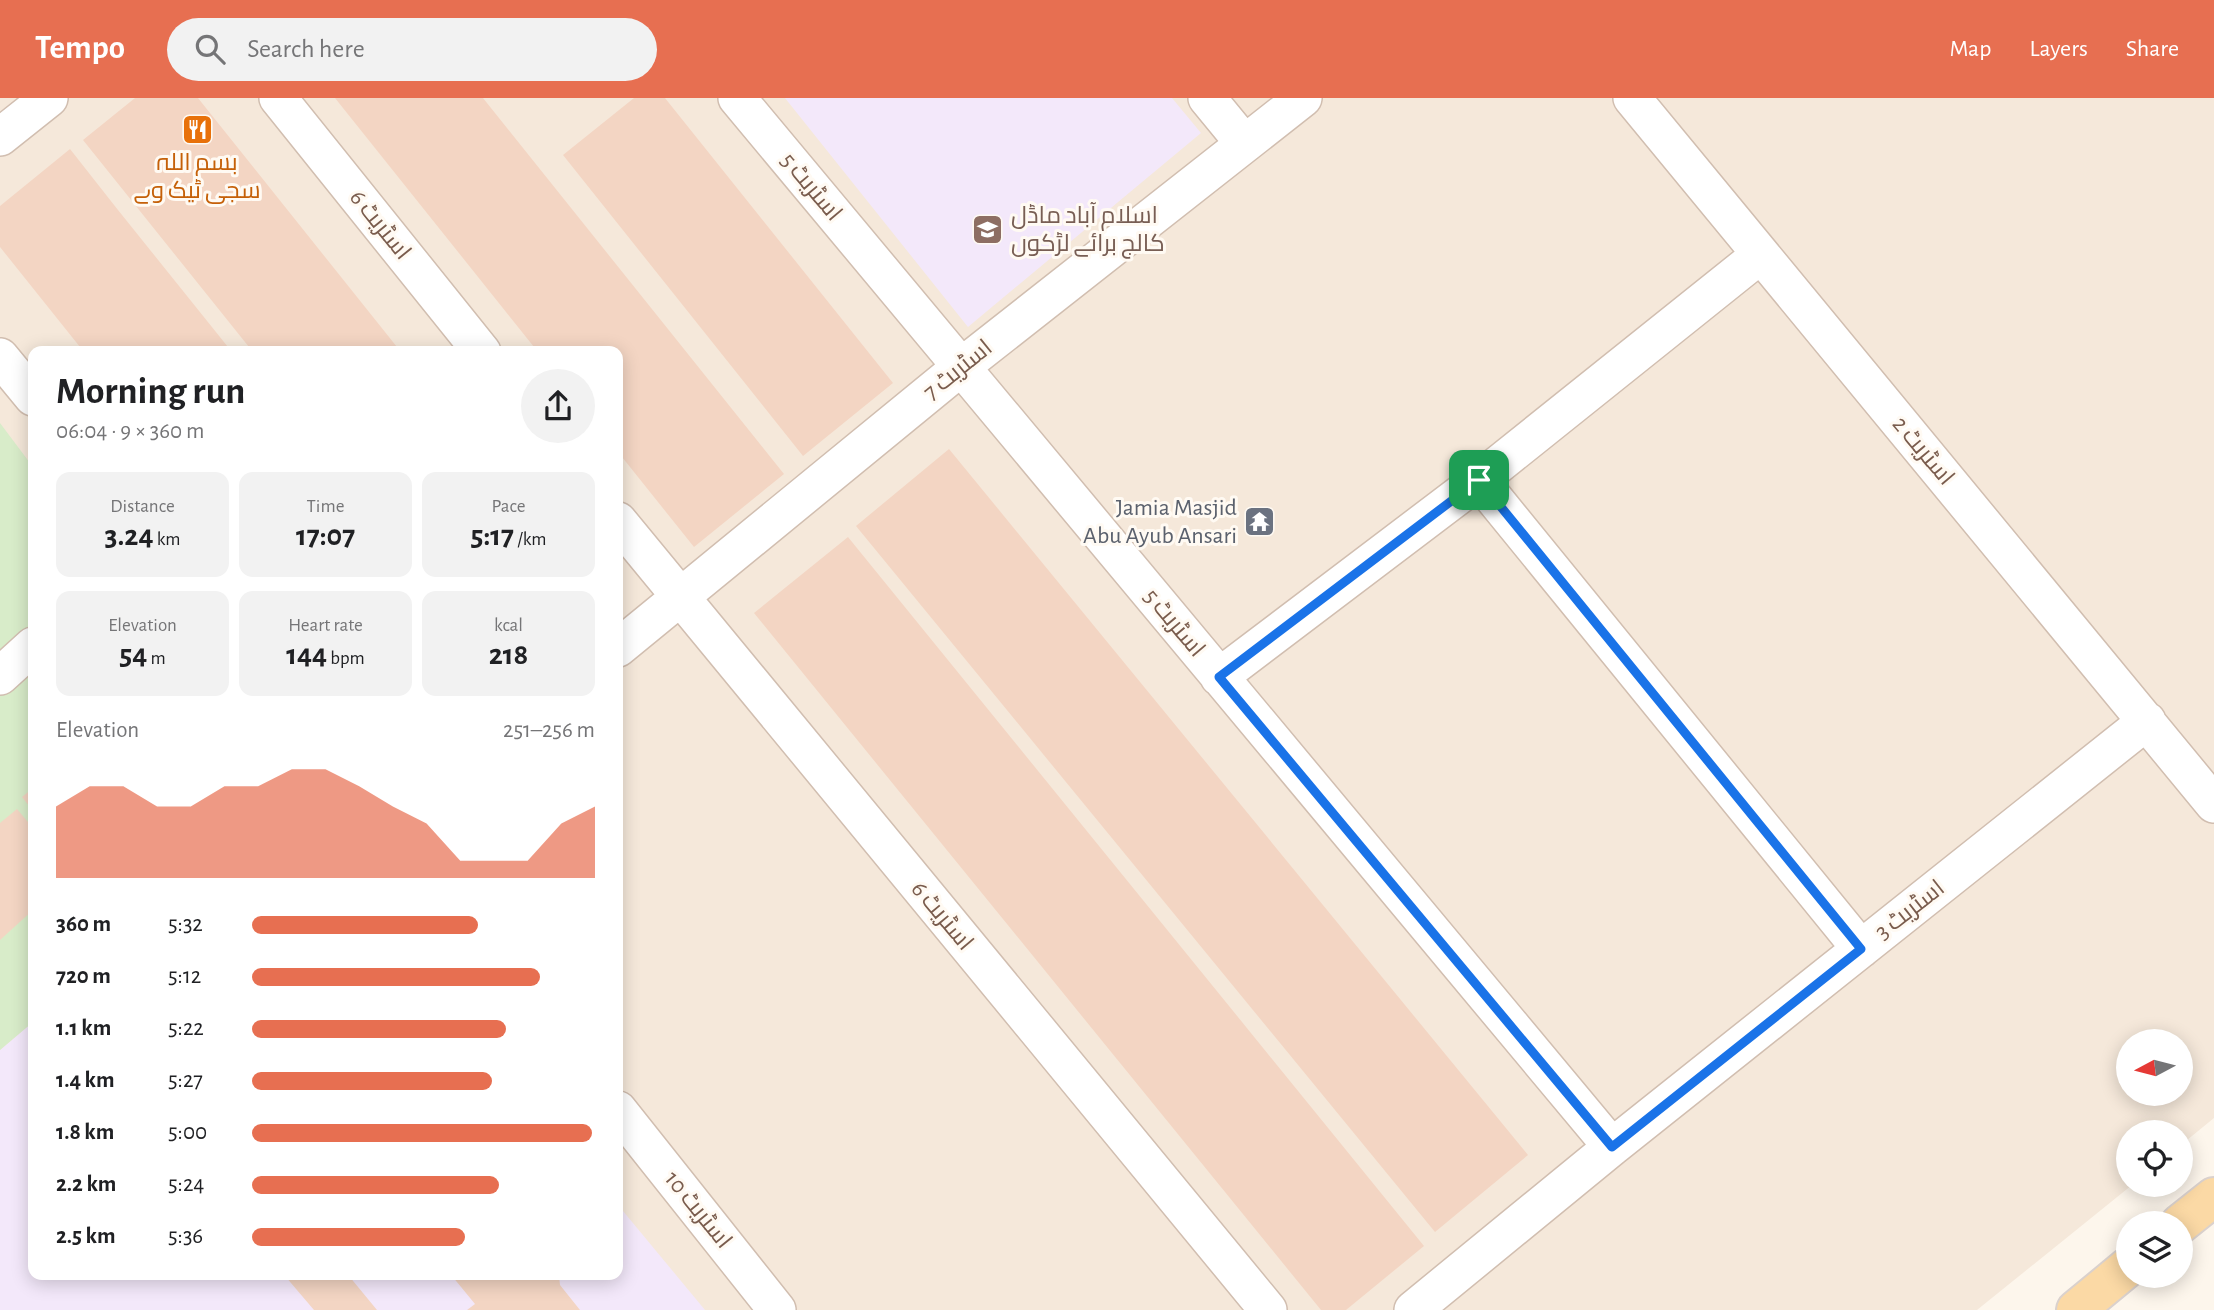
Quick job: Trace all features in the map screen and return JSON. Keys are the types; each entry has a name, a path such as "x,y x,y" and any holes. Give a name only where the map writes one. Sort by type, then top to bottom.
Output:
{"main road":[{"path":"2193,1214 2214,1197"},
{"path":"2076,1310 2116,1277"}],"street":[{"path":"0,137 49,98"},
{"name":"اسٹریٹ 6","path":"278,98 477,346"},
{"name":"اسٹریٹ 5","path":"737,98 1612,1147"},
{"path":"1207,98 1244,144"},
{"name":"اسٹریٹ 7","path":"623,644 961,368 1303,98"},
{"name":"اسٹریٹ 2","path":"1632,98 2214,804"},
{"path":"1219,677 1479,480 1760,255"},
{"path":"0,357 28,391"},
{"path":"1479,480 1861,949"},
{"name":"اسٹریٹ 6","path":"623,527 1268,1310"},
{"path":"0,676 28,651"},
{"name":"اسٹریٹ 3","path":"1413,1310 1612,1147 2147,721"},
{"name":"اسٹریٹ 10","path":"623,1116 777,1310"}],"shaded area":[{"path":"0,98 2214,98 2214,1118 2193,1135 2193,1120 2116,1120 2117,1197 1977,1310 0,1310"},
{"name":"اسلام آباد ماڈل کالج برائے لڑکوں","path":"785,98 1172,98 1201,133 968,327"},
{"path":"28,1026 28,1280 623,1280 623,1211 705,1310 0,1310 0,1050"}],"green space":[{"path":"0,423 28,460 28,1026 0,1050"}],"building":[{"path":"135,98 198,98 396,346 248,346 83,140"},
{"path":"335,98 483,98 784,474 694,547 623,458 623,346 533,346"},
{"path":"634,98 665,98 893,383 803,456 563,155"},
{"path":"70,149 227,346 79,346 0,247 0,206"},
{"path":"949,449 1528,1155 1435,1232 856,526"},
{"path":"848,537 1424,1246 1346,1310 1321,1310 754,613"},
{"path":"28,792 28,805 22,797"},
{"path":"17,809 28,822 28,915 0,940 0,823"},
{"path":"288,1280 352,1280 377,1310 314,1310"},
{"path":"455,1280 559,1280 560,1285 580,1310 467,1310 475,1304"}],"place":[{"name":"بسم اللہ سجی ٹیک وے","path":"197,129"},
{"name":"اسلام آباد ماڈل کالج برائے لڑکوں","path":"988,230"},
{"name":"Jamia Masjid Abu Ayub Ansari","path":"1260,522"}],"route":[{"path":"1479,480 1861,949 1612,1147 1219,677 1479,480"}]}
